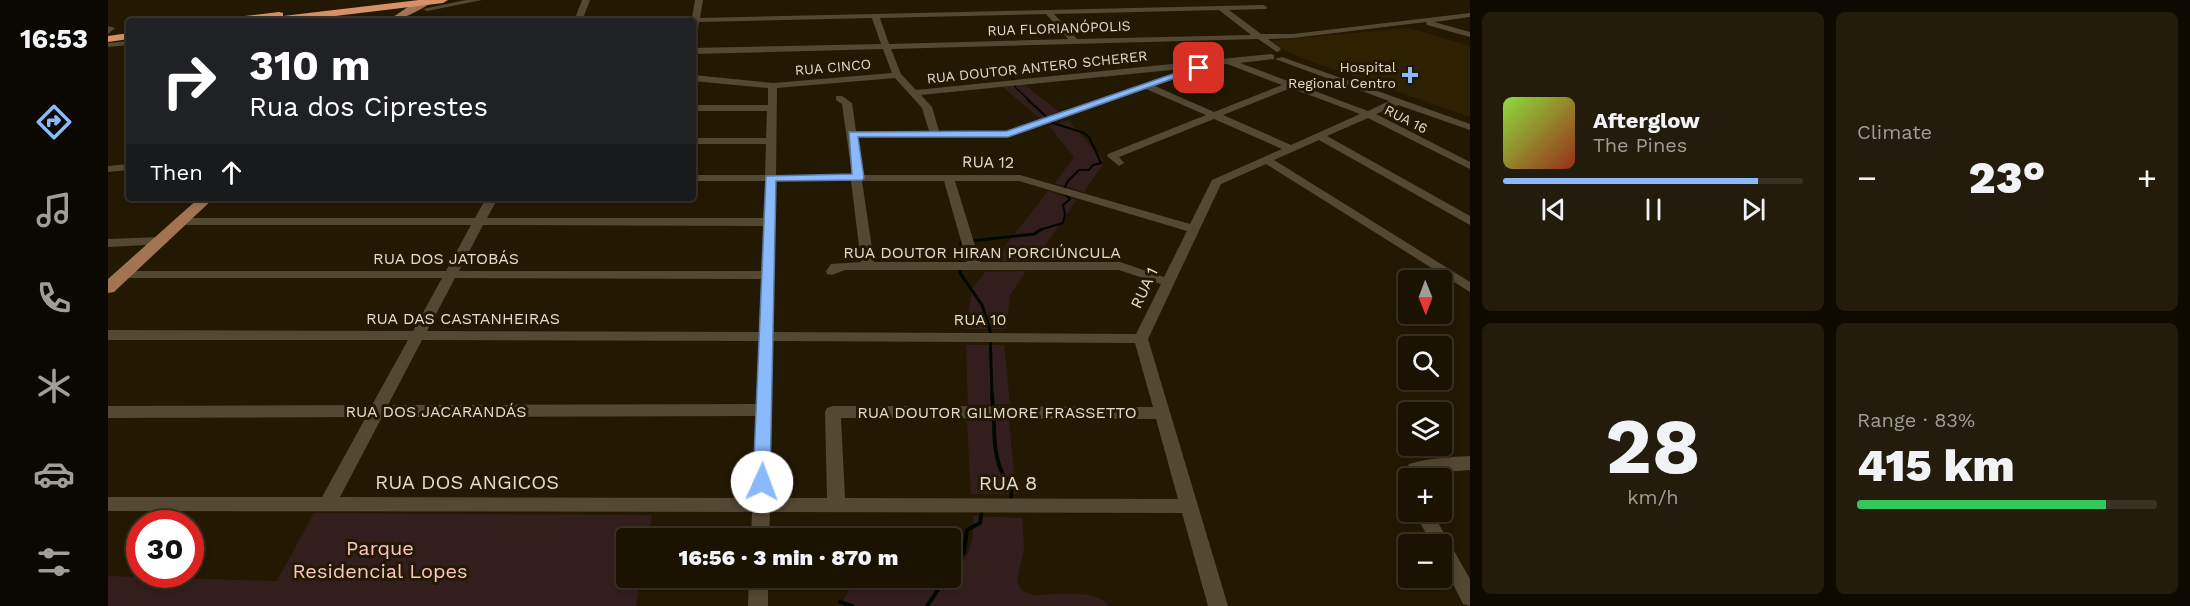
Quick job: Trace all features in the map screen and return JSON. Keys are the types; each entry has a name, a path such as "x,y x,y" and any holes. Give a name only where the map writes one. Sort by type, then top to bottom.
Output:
{"highway":[{"path":"253,18 388,0"},
{"path":"291,18 399,3 428,4 443,0"}],"main road":[{"path":"394,18 399,3"},
{"path":"396,18 414,7 428,4"},
{"path":"108,288 204,201"}],"street":[{"path":"428,4 478,0"},
{"path":"579,18 586,0"},
{"path":"695,18 699,0"},
{"path":"696,20 1263,7"},
{"path":"1221,8 1274,54 1398,101 1470,121"},
{"path":"1049,13 1075,42"},
{"name":"RUA FLORIANÓPOLIS","path":"696,51 1301,35 1425,21 1470,13"},
{"path":"875,16 897,75 927,106 935,134"},
{"path":"1425,21 1470,35"},
{"name":"RUA DOUTOR ANTERO SCHERER","path":"914,93 1213,63 1274,54 1293,57 1448,116"},
{"name":"RUA 16","path":"1228,61 1368,114 1470,166"},
{"path":"853,134 1008,134 1213,63"},
{"path":"1164,68 1178,75"},
{"name":"RUA CINCO","path":"696,78 773,86 897,75"},
{"path":"1119,163 1113,156 1290,85"},
{"path":"760,528 773,86"},
{"path":"1147,86 1292,148"},
{"path":"839,98 847,103 850,131 853,134 868,266"},
{"name":"RUA 1","path":"1141,339 1215,182 1398,101"},
{"path":"696,108 772,108"},
{"path":"1448,116 1470,127"},
{"path":"1319,136 1470,221"},
{"path":"696,141 771,141"},
{"path":"1267,160 1470,288"},
{"path":"108,169 126,167"},
{"name":"RUA 12","path":"696,178 1020,178 1193,229"},
{"path":"948,178 975,266"},
{"path":"327,504 490,201"},
{"path":"181,221 769,222"},
{"path":"108,243 160,241"},
{"name":"RUA DOUTOR HIRAN PORCIÚNCULA","path":"832,271 845,266 1120,266 1167,282"},
{"name":"RUA DOS JATOBÁS","path":"124,274 767,274"},
{"name":"RUA DAS CASTANHEIRAS","path":"108,335 818,336"},
{"name":"RUA 10","path":"818,336 1122,337 1141,339"},
{"path":"1141,339 1218,606"},
{"name":"RUA DOS JACARANDÁS","path":"108,412 764,410"},
{"name":"RUA DOUTOR GILMORE FRASSETTO","path":"831,504 833,412 1161,413"},
{"path":"1418,468 1470,463"},
{"name":"RUA DOS ANGICOS","path":"108,504 761,506 831,504"},
{"name":"RUA 8","path":"831,504 1189,506"},
{"path":"1452,565 1470,598"},
{"path":"758,606 759,588"}],"shaded area":[{"name":"Hospital Regional Centro","path":"1409,28 1470,46 1470,117 1301,58 1271,41"}],"green space":[{"path":"1025,85 1059,112 1040,119 1003,87"},
{"path":"1068,120 1103,160 1102,166 1084,192 1055,183 1074,157 1049,126"},
{"path":"1048,191 1077,200 1034,261 999,261 1006,245"},
{"path":"1026,271 1010,295 1006,329 966,329 972,289 985,272"},
{"path":"966,345 1004,345 1010,404 968,405"},
{"path":"1009,420 1016,494 971,494 967,421"},
{"name":"Parque Residencial Lopes","path":"314,513 652,515 650,528 616,528 616,588 639,588 636,606 108,606 108,576 126,577 126,588 204,588 204,579 277,581"},
{"path":"973,516 1022,518 1024,548 1017,582 1022,591 1032,595 1085,595 1103,600 1109,606 840,606 849,590 853,588 961,588 961,561 970,547"}],"waterway":[{"path":"1008,66 1016,88 1030,101"},
{"path":"1028,100 1053,123 1084,133 1089,137 1101,163 1093,165 1089,170 1079,170 1068,181 1062,192 1070,199 1063,205 1065,214 1063,223 1042,229"},
{"path":"970,241 1034,234 1042,229"},
{"path":"963,241 961,242 960,273 982,305 990,330 992,395"},
{"path":"992,394 993,410"},
{"path":"994,416 997,457 1011,488 1010,501"},
{"path":"961,556 964,552 967,530 980,523 982,511"},
{"path":"927,606 939,588"},
{"path":"840,602 852,606"}],"place":[{"name":"Hospital Regional Centro","path":"1410,75"}],"route":[{"path":"762,482 770,178 858,178 853,134 1008,134 1199,68"}]}
